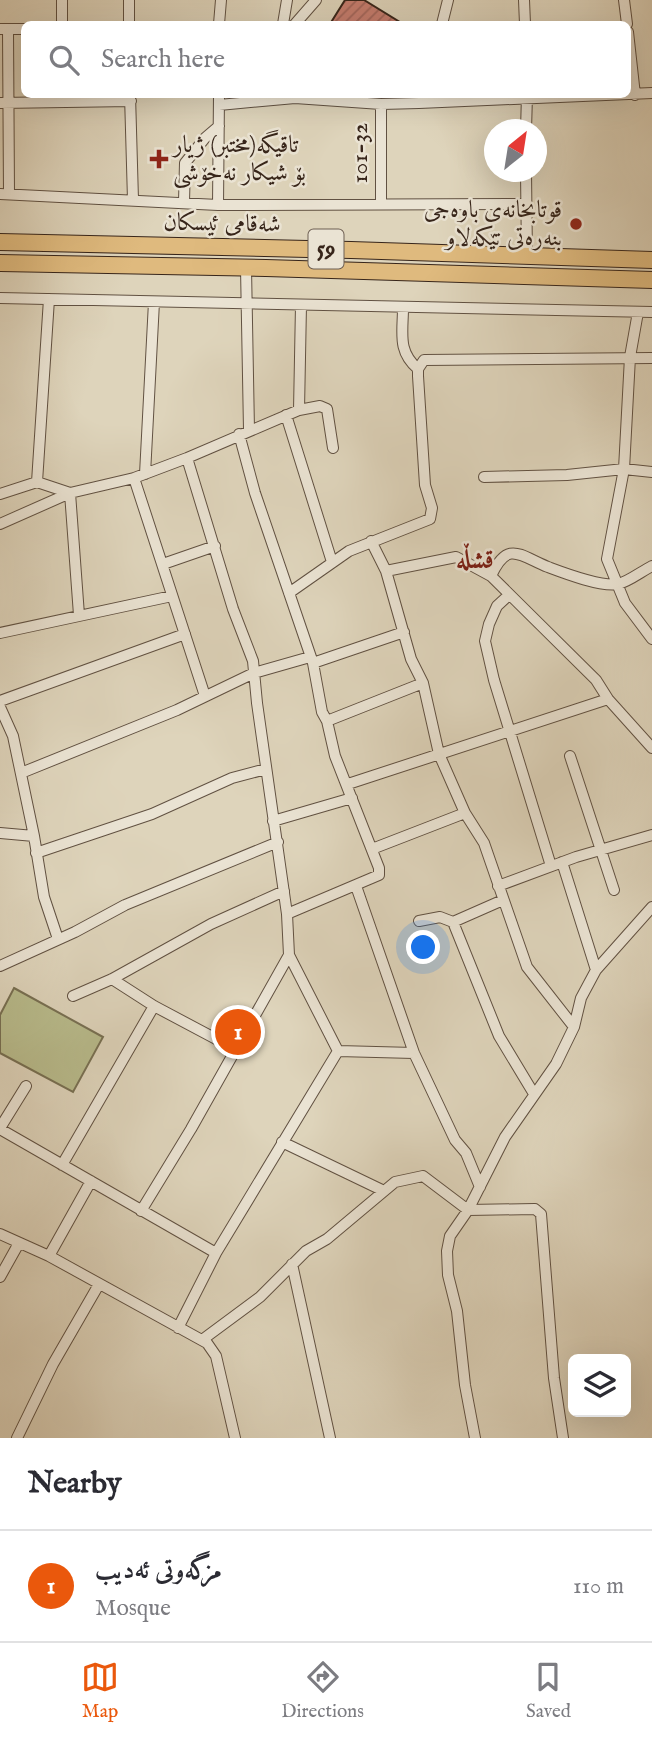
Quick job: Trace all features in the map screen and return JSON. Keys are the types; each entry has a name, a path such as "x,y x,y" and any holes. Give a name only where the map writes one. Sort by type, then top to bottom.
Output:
{"main road":[{"name":"شەقامی ئیسکان","path":"0,242 652,260"},
{"path":"581,258 582,279"},
{"name":"شەقامی ئیسکان","path":"0,263 652,280"}],"street":[{"path":"62,0 62,21"},
{"path":"129,0 129,21"},
{"path":"219,21 221,0"},
{"path":"284,21 287,0"},
{"path":"298,21 316,0"},
{"path":"443,21 448,0"},
{"path":"524,0 525,21"},
{"path":"624,0 627,21"},
{"path":"4,29 5,194 218,205 526,204"},
{"path":"631,59 635,95"},
{"path":"631,95 652,93"},
{"path":"4,103 130,98 133,200"},
{"path":"218,205 219,100 295,98 381,104 420,99 474,98"},
{"path":"526,119 527,98"},
{"name":"101-32","path":"381,104 381,203"},
{"path":"184,202 185,163 205,138 219,126"},
{"path":"526,182 527,257"},
{"path":"246,268 244,432 255,493 311,660 335,756 379,868 379,875 287,914"},
{"path":"0,298 652,312"},
{"path":"37,482 49,299"},
{"path":"145,474 154,302"},
{"path":"299,410 302,305"},
{"path":"403,307 402,348 407,359 418,369"},
{"path":"638,312 631,358 624,469 607,559 625,603 652,639"},
{"path":"289,593 349,551 430,519 432,508 425,485 418,369 425,360 652,358"},
{"path":"0,524 70,493 134,478 187,458 299,410 324,406 333,448"},
{"path":"286,415 332,562"},
{"path":"187,458 233,609 253,661 287,914 289,955 338,1051"},
{"path":"484,477 567,475 624,469 652,472"},
{"path":"134,478 205,696"},
{"path":"0,494 37,482 70,493"},
{"path":"70,493 79,615"},
{"path":"371,541 386,571 411,659 423,683 439,754 465,813 484,843 527,967 574,1027"},
{"path":"163,564 215,547"},
{"path":"491,576 497,562 509,554 524,554 546,566 596,582 618,584 652,566"},
{"path":"386,571 456,557 491,576 596,680 608,699 652,748"},
{"path":"509,595 497,606 485,641 494,681 551,866"},
{"path":"0,633 172,596"},
{"path":"21,773 177,710 254,673 311,660 404,632"},
{"path":"0,701 185,634"},
{"path":"327,721 423,683"},
{"path":"348,784 608,699"},
{"path":"0,707 13,736 44,897 58,939"},
{"path":"0,737 13,736"},
{"path":"570,756 614,890"},
{"path":"36,853 152,814 232,778 266,769"},
{"path":"273,821 352,798"},
{"path":"372,849 465,813"},
{"path":"0,833 34,836"},
{"path":"498,886 562,862 652,835"},
{"path":"0,966 125,905 278,842"},
{"path":"562,862 596,970"},
{"path":"356,886 414,1053 455,1140 466,1153 480,1188"},
{"path":"73,996 112,979 211,924 284,891"},
{"path":"419,921 440,917 453,922 503,900"},
{"path":"475,1438 465,1385 457,1311 448,1275 447,1251 450,1236 468,1210 505,1137 556,1064 574,1027 581,998 596,970 652,907"},
{"path":"453,922 499,1036 534,1094"},
{"path":"141,1211 191,1129 289,955"},
{"path":"112,979 154,1006 235,1049"},
{"path":"62,1165 154,1006"},
{"path":"338,1051 414,1053"},
{"path":"178,1328 216,1253 338,1051"},
{"path":"26,1086 0,1129 216,1253"},
{"path":"282,1142 384,1191"},
{"path":"202,1340 260,1297 306,1251 327,1239 395,1182 423,1176 468,1210 534,1209 541,1214 554,1378 563,1438"},
{"path":"49,1256 91,1181"},
{"path":"0,1234 49,1256 211,1347 216,1356 235,1438"},
{"path":"0,1277 19,1243"},
{"path":"292,1264 330,1438"},
{"path":"17,1438 53,1364 99,1286"}],"green space":[{"path":"14,988 103,1037 73,1092 0,1053 0,1015"}],"building":[{"path":"345,0 364,0 398,21 332,21"}],"place":[{"name":"تاقیگە(مختبر) ژیار بۆ شیکار نەخۆشی","path":"159,159"},
{"name":"قوتابخانه‌ی باوه‌جی بنه‌ره‌تی تێكه‌لاو","path":"576,224"},
{"name":"مزگەوتی ئەدیب","path":"238,1032"}],"district":[{"name":"قشڵه‌","path":"475,560"}]}
